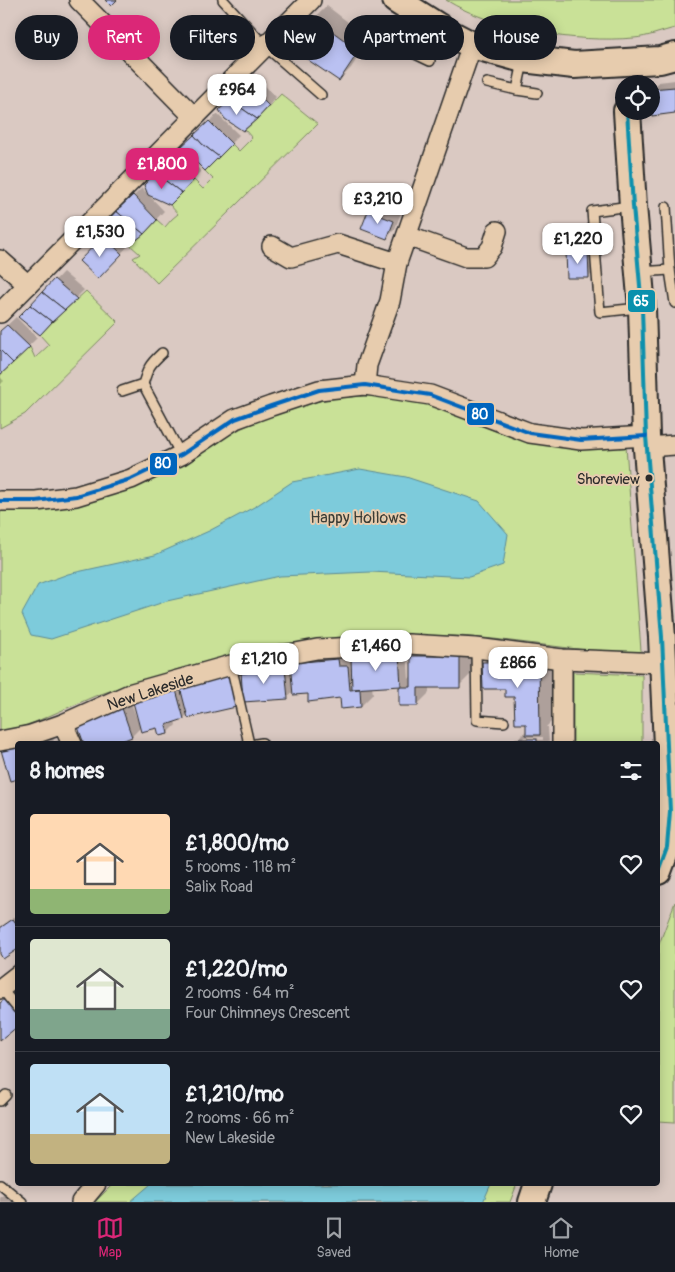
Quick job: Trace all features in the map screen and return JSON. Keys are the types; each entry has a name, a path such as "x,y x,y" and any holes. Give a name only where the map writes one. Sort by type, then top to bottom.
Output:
{"street":[{"path":"79,0 194,118"},
{"path":"296,15 311,0"},
{"path":"396,0 420,15"},
{"path":"365,385 367,365 390,301 397,263 472,45 464,40"},
{"path":"0,313 265,46"},
{"path":"532,60 625,73 675,56"},
{"path":"628,120 633,206 640,272 646,441 662,637 673,811 667,847 660,866"},
{"path":"407,236 466,257 484,257 492,247 497,231"},
{"path":"272,246 291,257 338,244 397,263"},
{"path":"0,260 28,285"},
{"path":"0,501 36,501 76,496 131,479 181,455 235,420 270,406 320,390 365,385 430,395 530,433 580,440 646,441 675,445"},
{"name":"New Lakeside","path":"0,741 30,735 63,724 132,693 231,665 317,649 409,644 476,648 562,659 663,664"},
{"path":"562,659 562,741"},
{"path":"63,724 71,741"},
{"path":"81,1202 94,1186"},
{"path":"532,1202 537,1186"}],"lane":[{"path":"223,0 265,46"},
{"path":"281,60 320,95"},
{"path":"517,90 523,60"},
{"path":"487,83 537,93"},
{"path":"633,206 592,211 600,312 642,308"},
{"path":"666,207 670,270 675,303"},
{"path":"640,272 670,270"},
{"path":"162,354 152,363 143,384 181,455"},
{"path":"122,392 143,384"},
{"path":"476,648 477,720 504,722"},
{"path":"231,665 249,741"},
{"path":"5,983 15,1003"},
{"path":"0,1184 22,1202"}],"green space":[{"path":"446,0 675,0 675,28 634,38 587,39 557,35 557,15 476,15"},
{"path":"281,94 318,124 157,283 133,258 140,254 130,245 157,220 165,227 178,214 170,205 194,180 203,189 213,179 205,171 232,144 239,151 252,138 245,130"},
{"path":"86,291 118,322 25,414 0,428 0,375 30,347 35,358 49,345 40,335"},
{"name":"Happy Hollows","path":"350,396 396,398 419,402 441,408 503,434 525,440 568,445 626,446 641,651 631,653 586,650 459,636 337,639 280,644 189,666 133,683 95,696 35,722 0,733 0,507 89,501 122,492 145,483 191,459 248,425 301,405"},
{"path":"573,672 642,675 642,741 573,741"},
{"path":"675,902 675,1122 660,1121 660,942"},
{"path":"111,1186 516,1186 510,1202 95,1202"}],"water":[{"name":"Happy Hollows","path":"360,469 406,477 479,501 508,534 503,565 469,577 371,572 280,576 167,601 51,639 31,635 22,614 38,585 68,574 155,555 209,531 256,506 292,482"},
{"path":"149,1186 490,1186 483,1202 130,1202"}],"building":[{"path":"105,0 117,0 111,6"},
{"path":"334,33 344,40 344,60 353,60 339,81 308,60 334,60"},
{"path":"246,83 269,106 257,119 230,100"},
{"path":"675,87 675,113 660,115 660,88"},
{"path":"230,100 257,119 243,131 225,119 219,110"},
{"path":"209,121 232,144 219,157 194,135"},
{"path":"194,135 219,157 205,171 181,147"},
{"path":"171,158 194,180 182,193 155,173"},
{"path":"155,173 182,193 170,205 148,195 144,185"},
{"path":"133,195 157,220 144,234 116,211"},
{"path":"116,211 144,234 130,245 110,232 106,222"},
{"path":"368,211 394,221 387,239 361,229"},
{"path":"103,236 122,254 98,279 79,261"},
{"path":"566,252 588,252 589,278 567,278"},
{"path":"54,279 77,299 65,310 42,292"},
{"path":"42,292 65,310 52,322 30,305"},
{"path":"30,305 52,322 40,335 18,317"},
{"path":"7,325 30,347 13,363 0,350 0,331"},
{"path":"0,350 13,363 0,375"},
{"path":"399,654 401,686 352,689 351,657"},
{"path":"411,656 460,656 460,688 418,688 418,706 399,706 399,687 411,687"},
{"path":"338,659 339,666 348,666 350,690 360,689 361,707 341,709 340,698 308,702 308,694 293,695 290,663"},
{"path":"539,661 540,735 526,735 526,724 515,724 514,697 505,697 505,689 483,689 482,662"},
{"path":"285,667 288,699 243,702 241,671"},
{"path":"229,676 236,707 188,718 180,687"},
{"path":"176,690 184,719 166,725 168,734 159,736 157,728 141,732 133,702"},
{"path":"122,708 132,737 122,741 83,741 77,724"},
{"path":"516,739 537,739 537,741 516,741"},
{"path":"15,747 15,780 10,781 1,750"},
{"path":"13,919 15,922 15,951 3,959 0,954 0,928"},
{"path":"6,998 15,1008 15,1028 0,1041 0,1003"}],"transit line":[{"name":"65","path":"628,120 642,308 646,436 662,637 670,811 667,847 660,866"},
{"name":"80","path":"0,501 36,501 76,496 131,479 181,455 235,419 319,390 365,385 430,395 530,433 581,440 646,436"}],"place":[{"name":"Shoreview","path":"649,478"}]}
